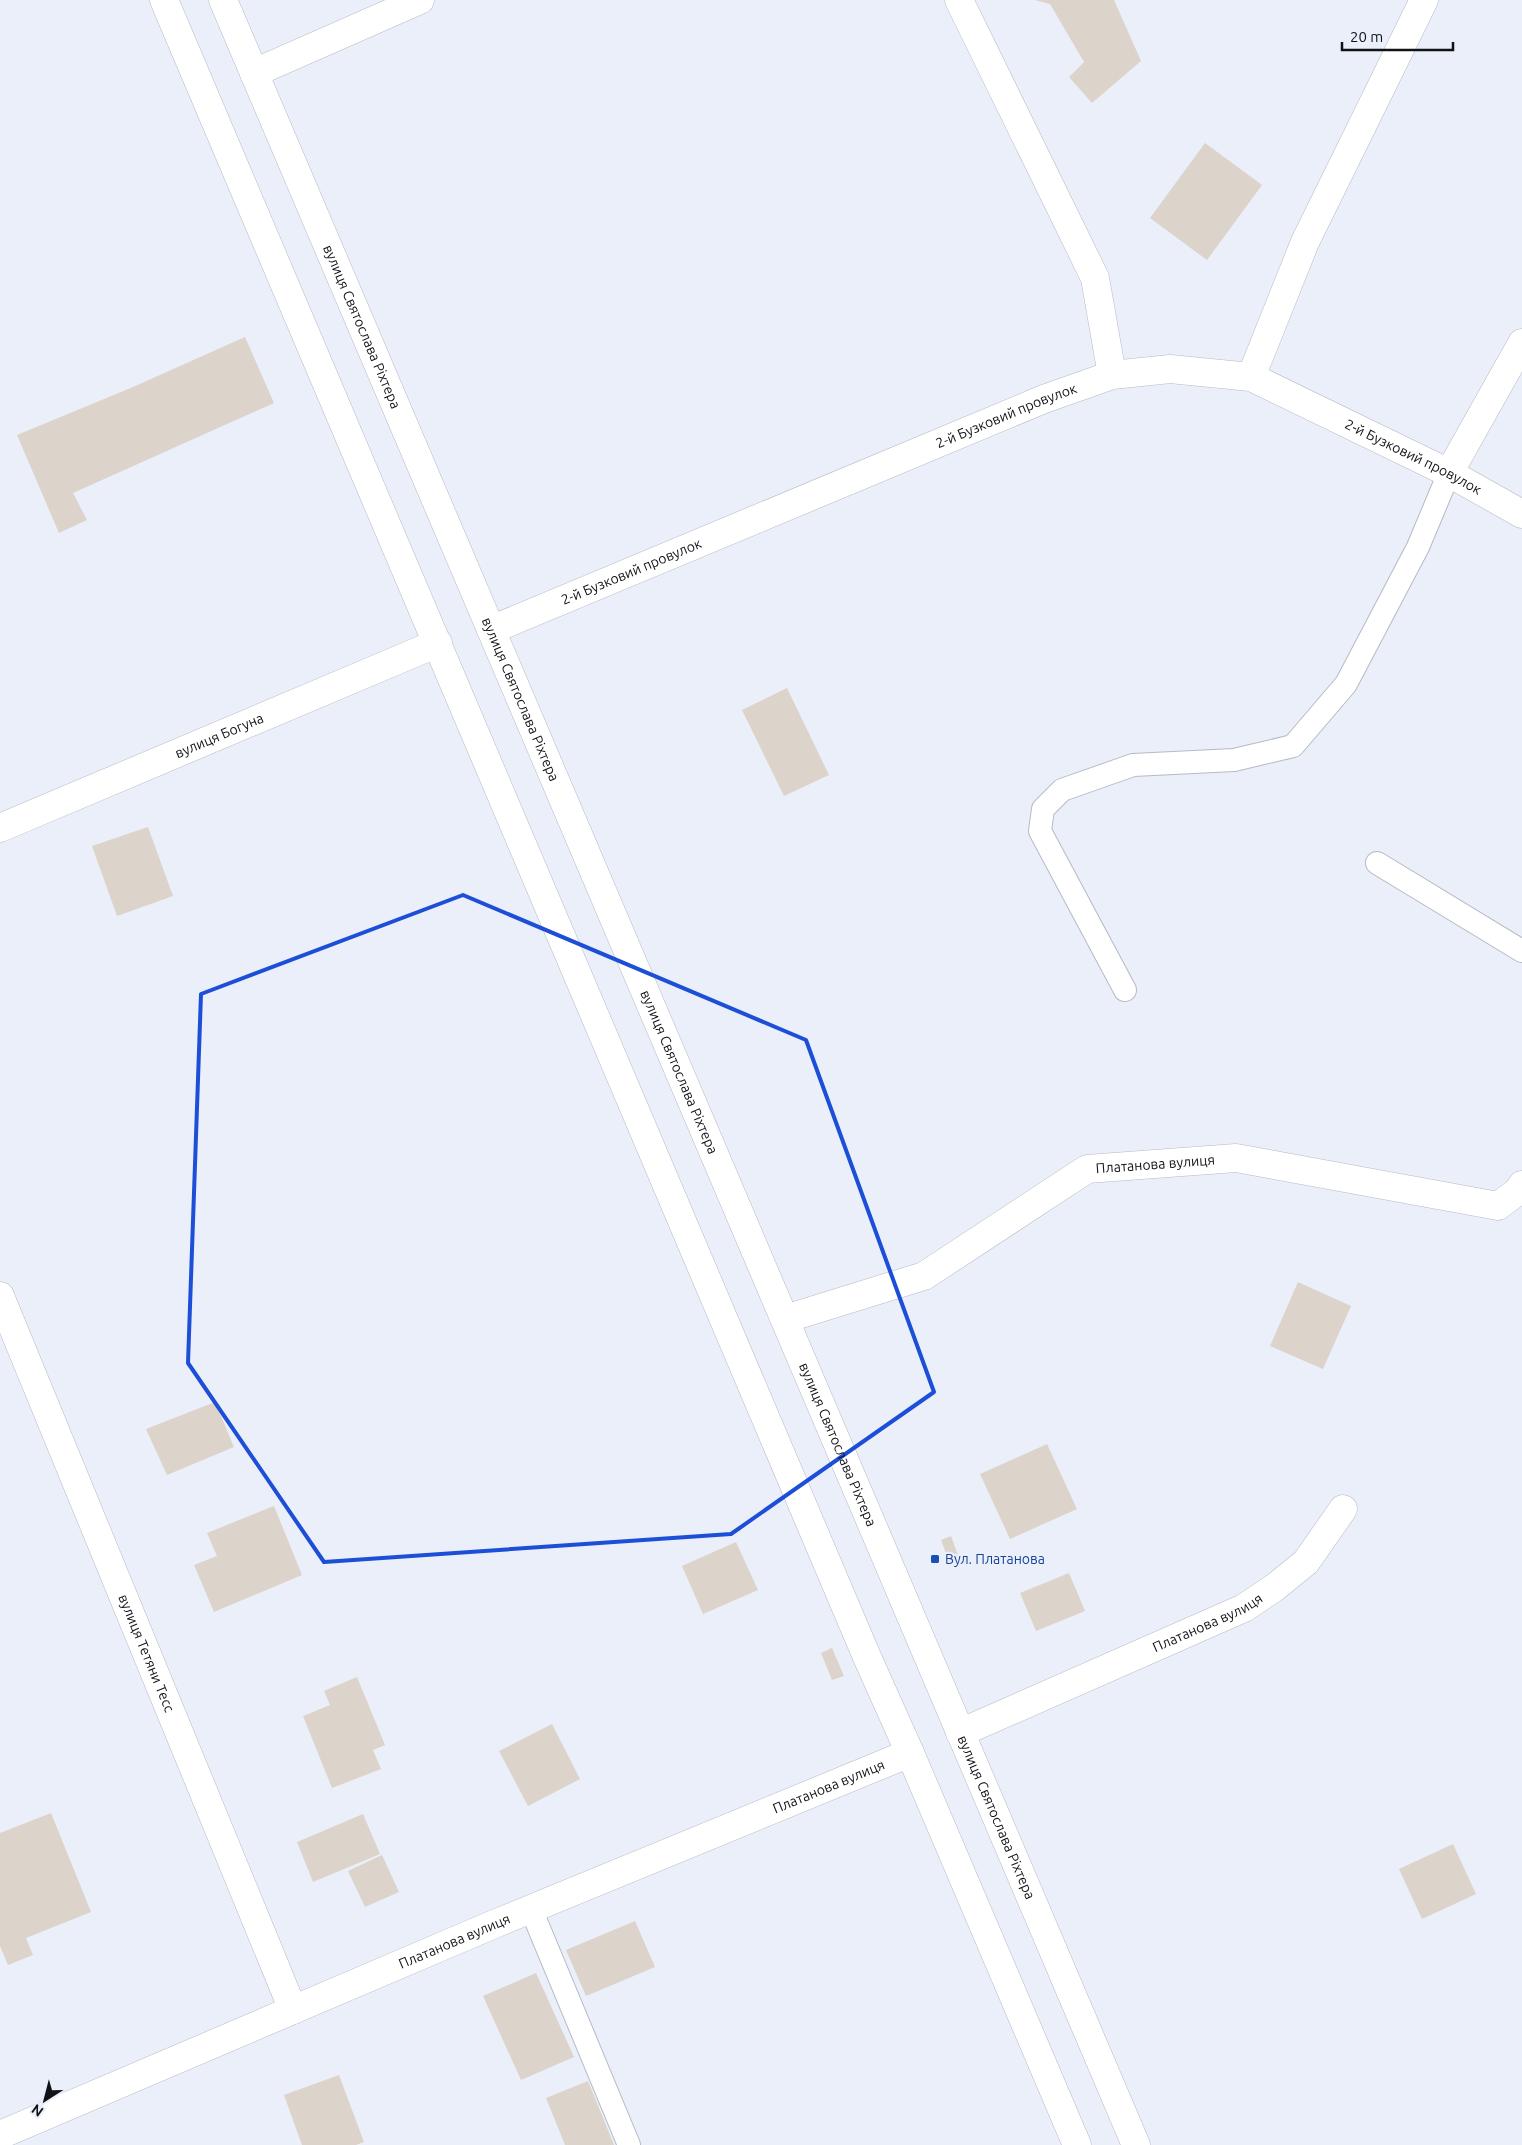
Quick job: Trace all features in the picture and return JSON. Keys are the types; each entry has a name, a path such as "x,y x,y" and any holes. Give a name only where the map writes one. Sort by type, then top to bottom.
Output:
{"street":[{"path":"164,0 867,1657 910,1753 1077,2145"},
{"name":"вулиця Святослава Ріхтера","path":"223,0 1136,2145"},
{"path":"254,73 420,0"},
{"path":"959,0 1095,278 1112,375"},
{"path":"1251,377 1305,242 1424,0"},
{"path":"1449,473 1522,343"},
{"name":"2-й Бузковий провулок","path":"491,630 1044,399 1112,375 1170,369 1251,377 1449,473 1522,514"},
{"name":"вулиця Богуна","path":"0,828 438,643"},
{"name":"Платанова вулиця","path":"785,1319 924,1276 1087,1169 1236,1158 1498,1206 1518,1191 1522,1185"},
{"name":"вулиця Тетяни Тесс","path":"0,1296 293,2010"},
{"name":"Платанова вулиця","path":"960,1733 1244,1608 1274,1588 1306,1562 1343,1508"},
{"name":"Платанова вулиця","path":"0,2135 531,1909 910,1753"}],"lane":[{"path":"1125,990 1040,831 1043,809 1062,790 1133,765 1234,760 1293,746 1346,684 1418,547 1449,473"},
{"path":"1377,863 1522,951"},
{"path":"531,1909 629,2145"}],"highlighted area":[{"path":"463,895 806,1040 934,1392 731,1534 324,1562 188,1363 201,994"}],"building":[{"path":"1035,0 1114,0 1141,61 1092,103 1069,77 1084,62 1050,4"},
{"path":"1205,143 1262,185 1207,260 1150,218"},
{"path":"245,337 274,403 73,493 87,520 59,533 17,435 133,387"},
{"path":"787,688 829,775 784,796 742,710"},
{"path":"148,827 173,896 117,916 92,846"},
{"path":"1298,1282 1351,1306 1323,1369 1270,1346"},
{"path":"215,1402 234,1447 167,1475 146,1429"},
{"path":"1047,1444 1077,1509 1010,1539 980,1474"},
{"path":"274,1506 302,1575 214,1612 194,1565 217,1556 207,1533"},
{"path":"951,1536 960,1561 950,1564 941,1540"},
{"path":"736,1542 758,1590 703,1614 682,1566"},
{"path":"1069,1573 1085,1611 1036,1631 1020,1593"},
{"path":"832,1648 844,1676 832,1680 821,1653"},
{"path":"357,1677 385,1745 373,1750 381,1769 332,1788 303,1716 330,1705 324,1691"},
{"path":"552,1724 580,1779 528,1806 499,1751"},
{"path":"51,1813 91,1912 26,1938 33,1955 8,1965 0,1946 0,1833"},
{"path":"363,1814 380,1854 313,1882 297,1842"},
{"path":"1453,1844 1476,1894 1422,1919 1399,1869"},
{"path":"382,1855 399,1892 365,1907 348,1871"},
{"path":"635,1921 655,1967 586,1996 566,1950"},
{"path":"536,1973 574,2057 521,2080 483,1996"},
{"path":"339,2075 364,2142 356,2145 302,2145 284,2095"},
{"path":"588,2081 614,2145 565,2145 546,2098"}],"place":[{"name":"Вул. Платанова","path":"935,1559"}]}
